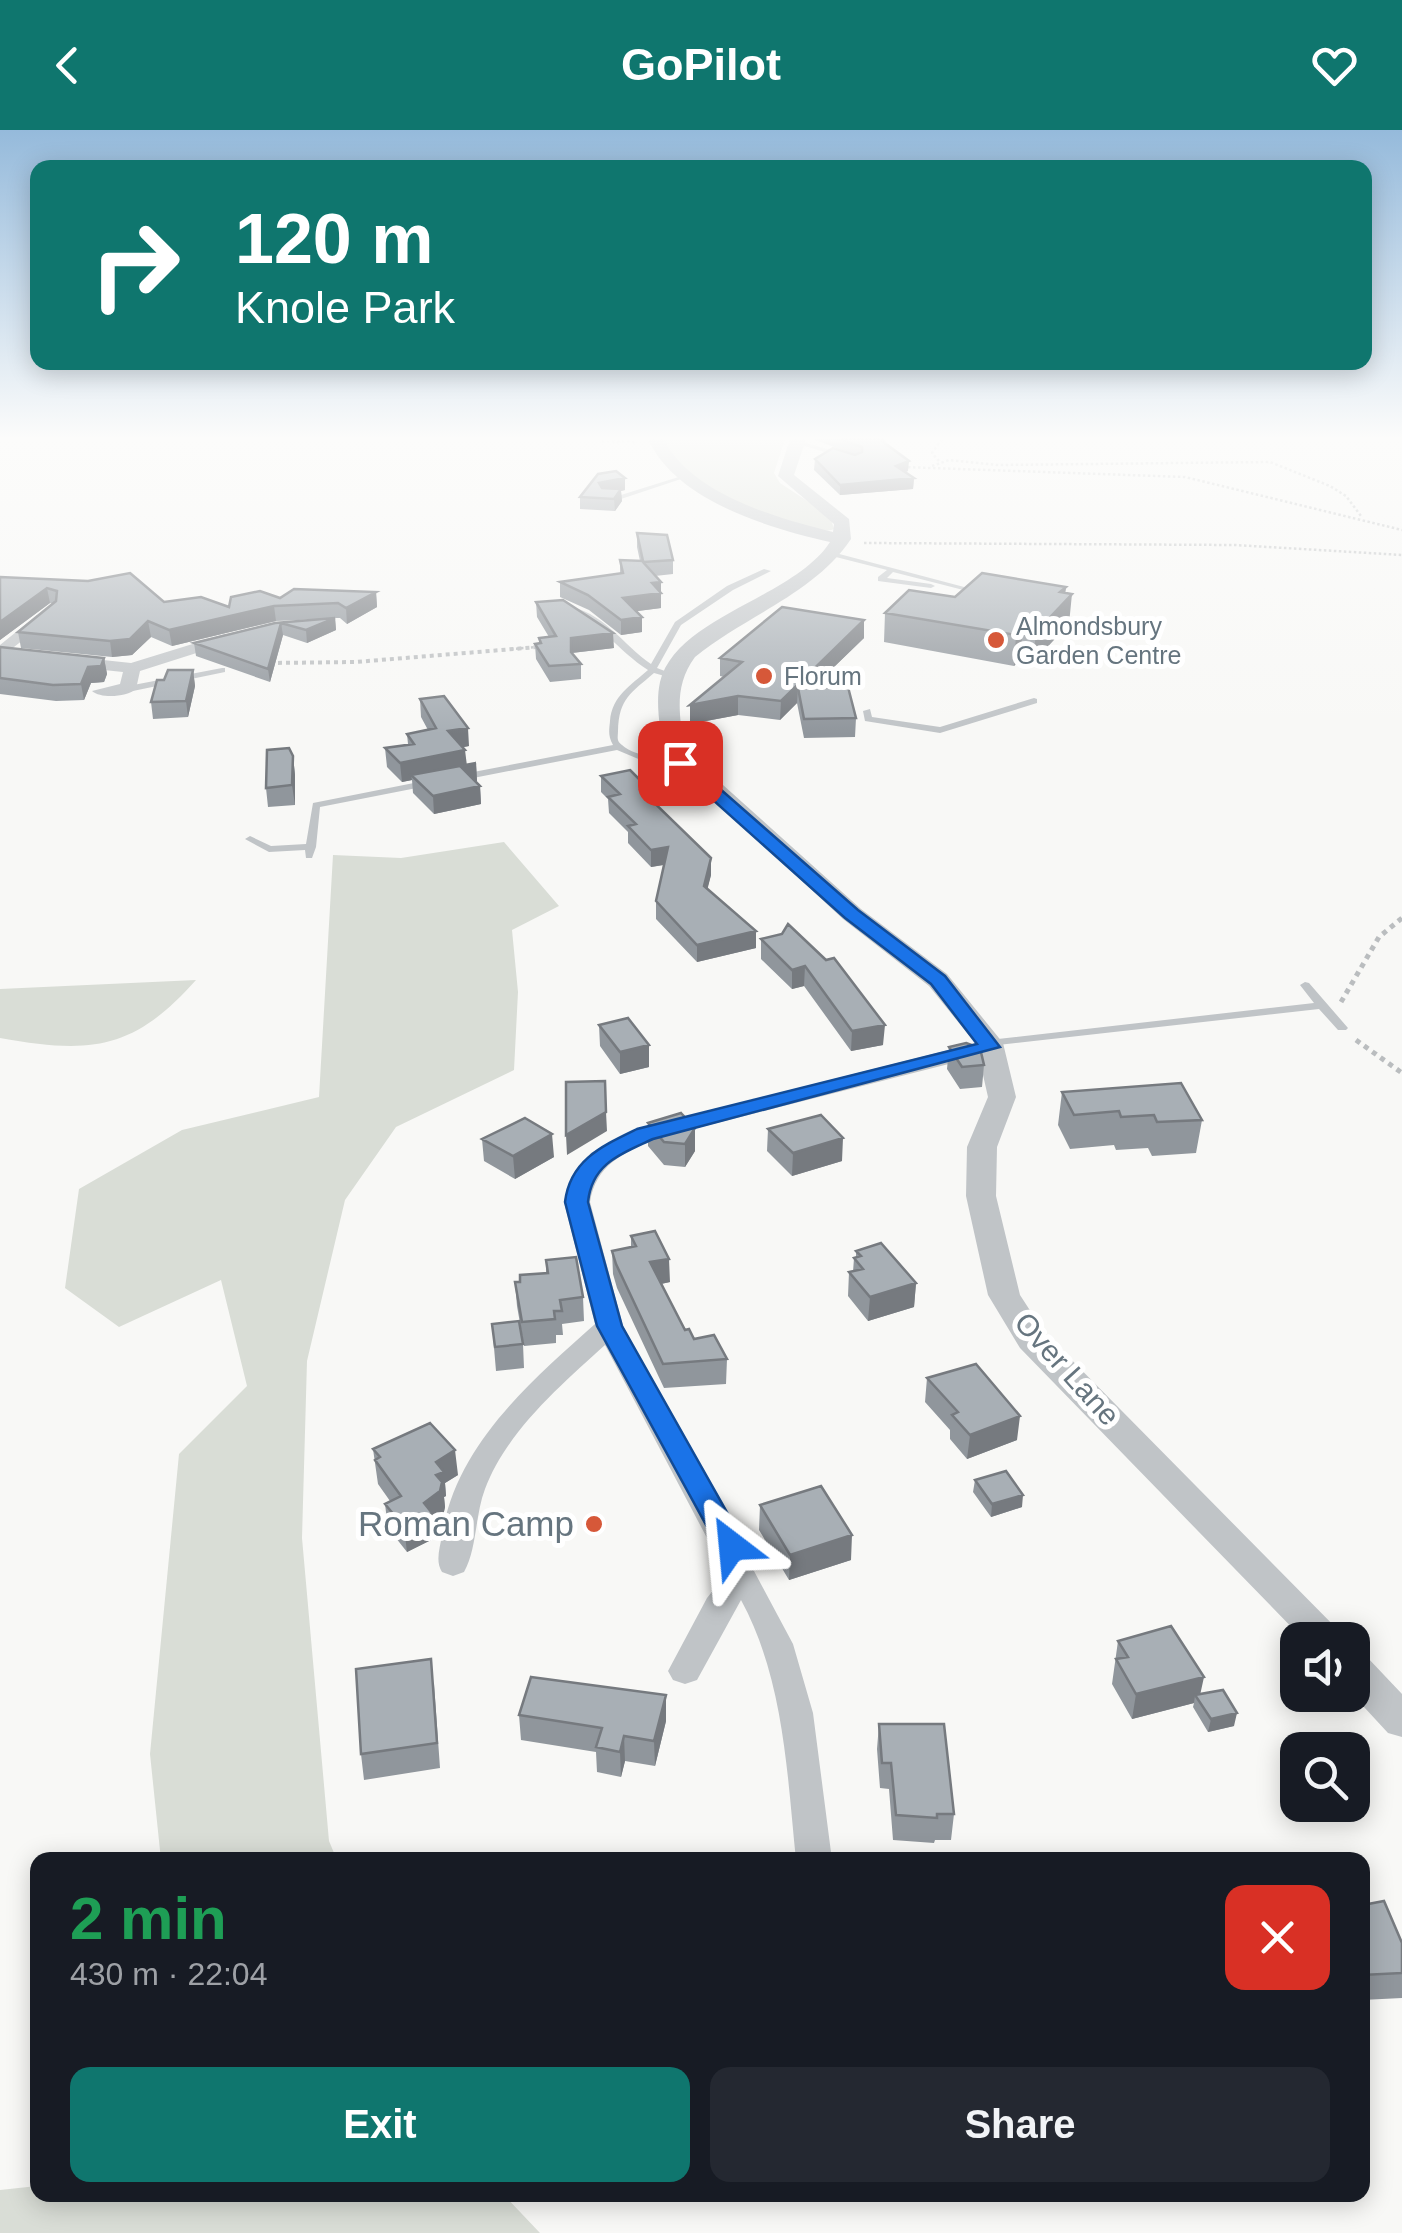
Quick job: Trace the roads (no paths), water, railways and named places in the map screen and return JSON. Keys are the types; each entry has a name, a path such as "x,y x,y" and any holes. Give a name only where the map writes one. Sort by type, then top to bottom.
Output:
{"street":[{"path":"819,537 838,545"},
{"path":"680,763 674,752 662,674 719,627 789,588 838,545 840,537"},
{"path":"0,654 57,612 31,609"},
{"path":"57,660 132,668 244,635"},
{"path":"0,654 19,657"},
{"path":"100,691 128,688 132,668"},
{"name":"Over Lane","path":"680,763 852,914 938,980 990,1045 1000,1074 1002,1097 982,1148 981,1196 1004,1295 1032,1340 1310,1622"},
{"path":"813,1852 796,1695 768,1615 609,1326 577,1202 579,1182 600,1155 645,1134 990,1045"},
{"path":"453,1564 462,1509 482,1463 548,1381 609,1326"},
{"path":"685,1671 718,1606 743,1575"},
{"path":"1370,1686 1402,1721"}],"lane":[{"path":"838,545 892,569 987,593"},
{"path":"892,569 880,579 967,588"},
{"path":"618,747 613,738 615,710 624,695 662,674 678,624 730,588 766,571"},
{"path":"564,607 586,614 662,674"},
{"path":"128,688 222,670"},
{"path":"867,710 868,719 940,730 1034,701"},
{"path":"250,839 269,849 310,852 316,805 618,747 648,760 680,763"},
{"path":"1305,985 1342,1028"},
{"path":"990,1045 1323,1005"}],"place":[{"name":"Almondsbury Garden Centre","path":"996,640"},
{"name":"Florum","path":"764,676"},
{"name":"Roman Camp","path":"594,1524"}]}
